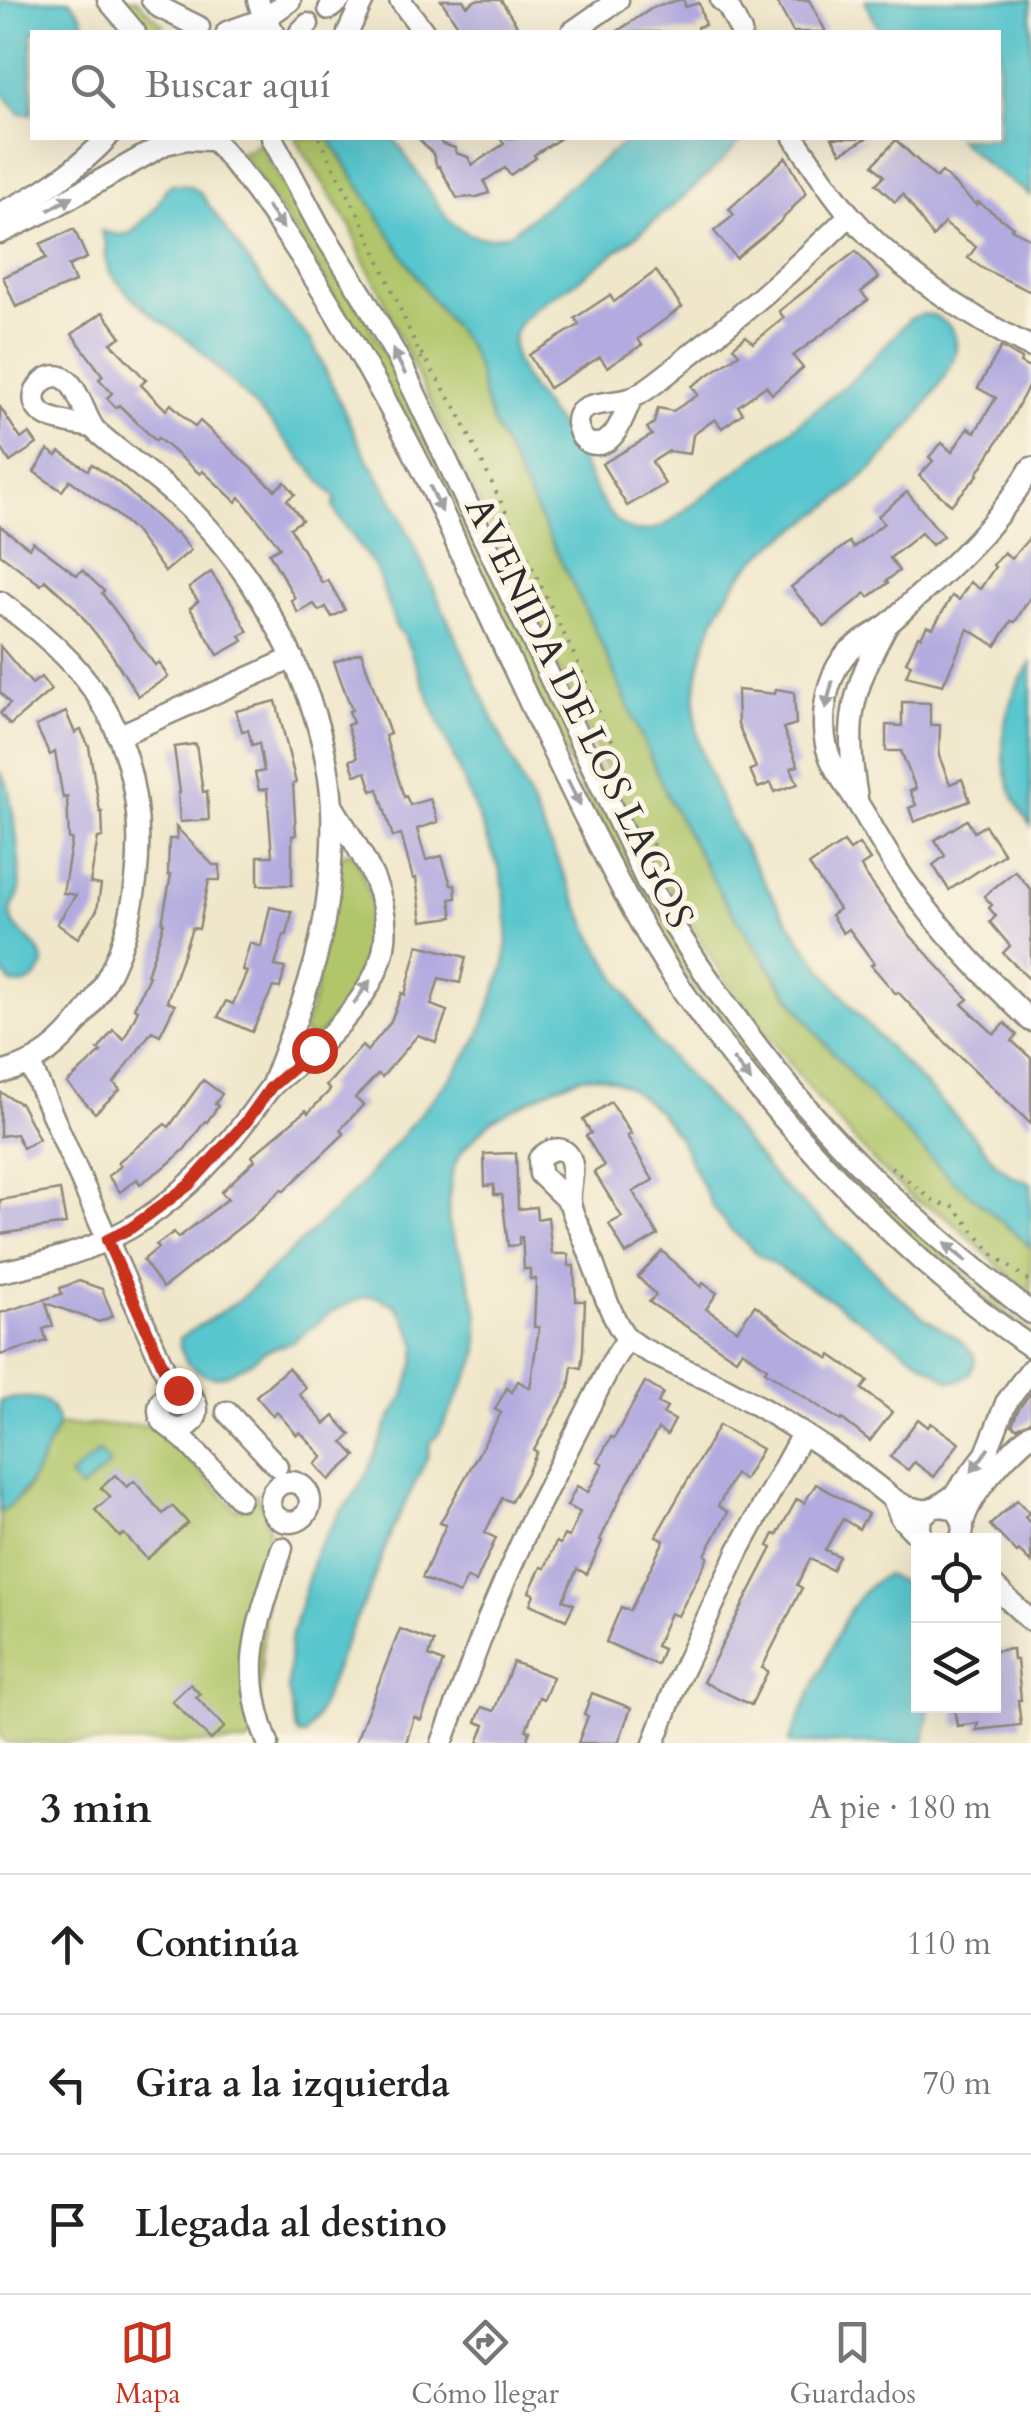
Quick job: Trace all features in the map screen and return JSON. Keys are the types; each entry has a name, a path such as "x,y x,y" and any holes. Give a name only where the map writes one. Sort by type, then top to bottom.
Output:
{"street":[{"path":"108,0 133,30"},
{"path":"152,0 207,30"},
{"path":"349,30 363,0"},
{"path":"400,0 422,30"},
{"path":"575,30 618,0"},
{"path":"721,0 741,30"},
{"path":"232,30 266,17 290,1"},
{"path":"0,212 45,189 105,140"},
{"path":"0,232 52,208 165,144 183,140"},
{"name":"AVENIDA DE LOS LAGOS","path":"217,140 296,248 409,444 606,860 678,984 740,1069 848,1191 920,1259 1031,1347"},
{"name":"AVENIDA DE LOS LAGOS","path":"273,140 394,351 646,882 679,936 729,1010 811,1113 878,1183 946,1245 1031,1313"},
{"path":"795,140 850,215 879,244 960,308 1031,347"},
{"path":"631,400 737,319 850,215"},
{"path":"90,427 154,477 202,522 266,605 309,700 332,805 328,879 316,956 271,1087"},
{"path":"1031,468 967,551 888,624 868,660 855,696 850,728 850,762 857,801 878,840 953,942 1031,1021"},
{"path":"0,602 42,632 103,705 130,774 136,817 134,890 125,934 105,981 91,1006 50,1052 30,1064 0,1073"},
{"path":"118,736 293,658"},
{"path":"0,1272 62,1258 107,1240 143,1220 189,1185 246,1122 271,1087 314,1050 368,987 380,964 385,918 380,894 365,861 332,805"},
{"path":"30,1064 163,1366 196,1404 196,1416 180,1431"},
{"path":"570,1204 610,1307 627,1339 726,1388 860,1472 907,1507 951,1508 957,1512 960,1533"},
{"path":"442,1743 487,1622 530,1526 627,1339"},
{"path":"163,1366 160,1414 240,1499"},
{"path":"920,1533 920,1522 953,1496 986,1454 1006,1402 1031,1369"},
{"path":"160,1403 172,1392 188,1394"},
{"path":"226,1412 309,1496 309,1509 282,1548 255,1637 255,1702 268,1743"},
{"path":"654,1743 678,1680 739,1550 802,1434"},
{"path":"962,1533 965,1513 1000,1463 1031,1434"},
{"path":"277,1466 279,1472 270,1504 282,1548"},
{"path":"276,1488 291,1482 302,1486"},
{"path":"893,1499 901,1518 915,1533"},
{"path":"275,1516 290,1522 306,1514"},
{"path":"1001,1593 1031,1622"}],"path":[{"path":"320,140 365,226 433,387"},
{"path":"413,340 456,408 586,682 602,724 622,760 633,790 637,817 625,796"},
{"path":"593,728 602,724"},
{"path":"646,832 693,918"},
{"path":"891,1167 935,1202 954,1206 994,1254 1031,1283"}],"green space":[{"path":"120,0 137,0 163,25 159,30 147,30"},
{"path":"262,140 268,159 358,304 398,379 729,1024 987,1297 1031,1332 1031,1339 942,1267 850,1181 792,1118 687,980 649,918 580,787 413,432 311,256 241,152"},
{"path":"296,140 330,140 426,291 467,345 493,424 598,636 668,798 723,898 782,987 863,1088 947,1175 1031,1247 1031,1296 944,1214 913,1199 880,1168 820,1102 727,983 643,846 393,324 351,227"},
{"path":"345,853 355,857 368,890 376,934 374,952 348,1000 321,1034 311,1038 305,1036 304,1029 314,997 338,858"},
{"path":"58,1425 156,1425 237,1510 256,1494 267,1521 269,1548 257,1734 247,1743 6,1743 0,1736 0,1513 23,1495"}],"water":[{"path":"0,0 70,0 83,19 82,30 30,30 30,114 19,113 0,89"},
{"path":"865,0 1031,0 1031,196 959,140 1001,140 1001,30 879,30"},
{"path":"330,140 395,140 447,218 469,234 493,237 511,233 627,140 741,140 661,216 531,312 515,334 514,353 523,376 572,443 609,513 632,531 667,524 782,437 853,379 910,319 924,314 949,326 956,343 947,371 901,438 845,493 760,556 733,586 715,618 703,652 696,689 696,724 707,769 735,830 815,959 869,1027 995,1162 1011,1176 1031,1183 1031,1247 947,1175 863,1088 818,1035 723,898 668,798 598,636 493,424 467,345 426,291"},
{"path":"172,184 201,194 279,305 312,342 362,449 397,508 596,943 654,1039 777,1181 894,1292 923,1317 960,1340 974,1355 975,1363 960,1381 950,1381 760,1256 713,1207 680,1140 658,1111 628,1087 599,1076 580,1077 492,1120 456,1161 448,1204 449,1227 478,1314 475,1362 440,1432 430,1443 428,1456 389,1537 317,1716 305,1736 296,1730 288,1689 290,1640 316,1551 368,1471 404,1396 415,1363 414,1337 396,1306 375,1296 363,1297 330,1313 294,1341 263,1352 216,1377 205,1375 186,1362 180,1338 237,1302 356,1190 452,1076 478,1039 505,965 508,928 499,868 404,636 397,630 376,569 338,516 333,506 336,499 271,423 195,345 130,296 110,273 101,231 131,233 156,208"},
{"path":"1031,663 1031,826 1010,786 1003,744 1010,703"},
{"path":"0,772 7,783 18,854 20,889 11,915 16,927 42,956 44,965 35,978 23,984 12,984 0,969"},
{"path":"16,1398 49,1404 58,1425 29,1484 0,1513 0,1401"},
{"path":"98,1452 110,1464 81,1490 69,1477"},
{"path":"885,1575 911,1586 911,1713 928,1713 924,1743 789,1743 846,1617 873,1583"}],"building":[{"path":"441,0 463,0 467,6 476,0 501,0 520,30 461,30"},
{"path":"679,0 684,0 685,7 699,3 705,25 698,30 619,30 654,7"},
{"path":"776,0 809,0 825,30 792,30"},
{"path":"420,140 439,140 468,157 472,165 504,144 501,140 558,140 510,175 505,168 484,181 489,193 477,197 457,198 433,154"},
{"path":"833,140 864,140 841,153"},
{"path":"896,140 936,178 942,172 976,205 978,202 1011,229 1031,239 1031,292 968,258 976,247 944,223 933,237 903,194 895,202 876,184 884,176 873,165"},
{"path":"786,157 806,193 778,224 736,258 714,231 734,215 729,209"},
{"path":"74,229 87,258 68,266 75,282 16,307 3,277 46,258 40,244"},
{"path":"856,251 879,278 861,292 868,300 793,356 803,368 772,394 766,386 738,406 743,413 722,428 715,419 693,435 690,454 669,451 652,462 665,484 627,506 602,464 652,435 647,428 654,423 658,408 673,411 698,395 692,386 739,354 733,347 746,336 753,343 784,318 779,311"},
{"path":"656,271 682,307 638,339 642,345 607,367 600,357 549,388 529,355 579,325 575,318 610,295 614,302"},
{"path":"103,312 121,337 111,343 146,380 141,385 166,410 171,404 195,427 200,421 275,490 285,482 295,494 287,500 302,520 290,528 322,583 328,580 345,610 332,617 326,607 319,611 314,604 298,613 291,600 295,598 269,553 280,547 240,497 236,502 203,471 200,474 158,438 156,441 107,398 112,393 99,379 103,376 72,334"},
{"path":"1001,347 1031,369 1031,381 978,475 951,505 919,476 942,443 952,452 968,428 975,432 996,398 978,388"},
{"path":"0,407 21,439 29,433 37,444 10,462 0,446"},
{"path":"48,450 57,456 60,452 88,470 92,464 176,532 191,550 165,572 133,529 111,510 70,480 62,491 34,472"},
{"path":"907,492 943,536 932,545 921,533 890,558 899,571 888,583 869,597 866,593 825,627 791,587 849,542 853,548 884,523 878,516"},
{"path":"0,526 29,548 33,542 77,575 82,570 104,591 155,665 159,662 168,677 138,696 74,606 45,580 41,585 0,554"},
{"path":"1031,536 1031,596 996,646 968,629 943,685 906,676 911,664 906,662 918,636 927,626 933,628 952,596 959,600 970,582 980,589 1004,552 1011,559"},
{"path":"211,572 248,632 240,636 243,641 218,655 190,608 198,601 189,588"},
{"path":"0,646 32,684 41,677 51,690 10,725 0,713 10,704 0,692"},
{"path":"361,652 390,734 385,736 404,797 410,805 430,799 438,822 417,829 426,860 442,856 451,885 455,885 456,898 450,899 453,917 422,921 416,878 413,879 401,834 393,837 378,789 372,791 366,772 355,775 350,760 357,758 347,725 353,723 349,711 352,710 334,662"},
{"path":"776,689 794,692 796,724 783,728 798,766 791,768 798,784 775,792 771,783 758,788 750,770 756,768 738,724 737,690 775,694"},
{"path":"276,701 296,783 292,885 258,885 258,856 272,856 267,789 259,790 255,773 264,771 259,743 252,745 248,730 242,731 236,711"},
{"path":"902,702 930,703 930,725 940,725 939,756 950,784 962,779 970,801 914,822 909,808 916,805 910,791 916,789 901,751 886,751 886,725 902,726"},
{"path":"66,712 75,733 81,730 89,747 102,812 103,837 98,838 90,883 101,885 97,910 78,938 57,924 76,895 63,893 72,839 67,797 63,798 55,752 50,755 36,726"},
{"path":"196,744 209,820 180,822 174,747"},
{"path":"967,820 974,832 985,825 1004,854 949,890 933,865 945,856 935,840"},
{"path":"176,827 213,865 220,865 220,880 209,880 199,929 192,928 167,1001 175,1005 160,1035 152,1031 114,1083 120,1090 95,1113 67,1083 101,1052 98,1050 113,1030 124,1039 138,1010 134,1008 149,976 164,923 171,875 169,839 177,839"},
{"path":"844,842 850,850 859,844 870,860 861,866 865,874 909,934 968,999 962,1004 994,1034 1005,1023 1017,1035 1012,1041 1031,1058 1031,1124 896,994 871,965 874,963 849,929 843,933 831,915 839,909 809,865"},
{"path":"1015,871 1031,890 1031,981 1003,953 1010,946 990,922 996,916 984,896"},
{"path":"270,907 292,912 275,966 285,968 280,988 273,987 252,1032 218,1017 226,1001 233,1004 247,972 242,970 250,943 261,947"},
{"path":"418,945 466,957 460,983 439,978 431,1005 447,1011 436,1042 418,1035 382,1077 378,1074 355,1098 363,1105 340,1130 344,1134 284,1191 163,1288 143,1260 174,1232 178,1238 228,1199 221,1192 255,1160 252,1156 306,1110 308,1113 362,1046 367,1051 390,1023 402,993 405,995"},
{"path":"203,1080 222,1094 207,1122 166,1166 120,1192 108,1176 121,1166 118,1162 165,1124 169,1127"},
{"path":"0,1092 21,1104 39,1139 23,1148 16,1134 0,1136"},
{"path":"611,1102 653,1180 633,1192 658,1235 626,1254 609,1224 622,1217 594,1172 604,1166 586,1136 591,1133 583,1120"},
{"path":"516,1153 518,1209 536,1207 537,1219 548,1217 552,1254 568,1254 569,1266 574,1266 576,1301 585,1301 581,1368 572,1366 569,1388 534,1450 537,1452 511,1502 502,1498 485,1533 496,1538 476,1582 467,1578 459,1594 422,1578 446,1525 440,1523 501,1413 495,1409 507,1388 512,1392 518,1381 530,1388 539,1327 534,1327 536,1279 530,1279 530,1269 524,1269 522,1237 519,1245 508,1246 502,1195 494,1195 494,1185 485,1186 484,1154"},
{"path":"60,1190 66,1224 0,1234 0,1200"},
{"path":"662,1251 701,1287 703,1283 717,1293 706,1309 737,1330 755,1305 829,1359 831,1355 868,1381 862,1389 892,1412 870,1441 765,1371 767,1368 742,1350 736,1359 649,1302 656,1295 638,1277"},
{"path":"79,1281 102,1289 113,1316 99,1322 46,1303 53,1326 43,1329 47,1341 0,1355 0,1313 62,1294 60,1288"},
{"path":"288,1368 306,1388 299,1394 325,1424 334,1416 351,1435 343,1442 356,1456 329,1480 315,1464 323,1457 277,1412 273,1416 256,1396"},
{"path":"645,1382 663,1393 658,1403 667,1408 663,1414 675,1420 667,1435 658,1429 621,1496 587,1574 577,1569 563,1600 574,1604 566,1620 530,1604 534,1594 529,1592 556,1542 560,1544 564,1535 569,1537 580,1512 567,1506 577,1486 588,1492 603,1464 598,1461"},
{"path":"1031,1392 1031,1421 1017,1428 1012,1425"},
{"path":"918,1419 928,1427 931,1423 959,1443 934,1477 914,1462 908,1470 890,1457"},
{"path":"719,1425 762,1449 744,1480 735,1474 718,1506 728,1512 678,1616 670,1613 656,1646 663,1649 657,1665 606,1642 621,1607 630,1611 664,1540 656,1536"},
{"path":"115,1475 127,1487 134,1481 163,1514 172,1506 188,1523 147,1559 95,1510 110,1497 101,1488"},
{"path":"816,1484 868,1514 859,1529 843,1519 825,1550 839,1556 832,1570 810,1559 797,1585 802,1588 762,1668 768,1671 751,1705 703,1682 772,1548 768,1546 774,1534 777,1535 797,1499 804,1503"},
{"path":"1017,1500 1029,1513 1025,1517 1031,1524 1031,1563 1017,1553 990,1525"},
{"path":"400,1629 434,1642 429,1656 443,1662 421,1720 414,1717 406,1743 355,1743"},
{"path":"1012,1649 1013,1660 1017,1660 1021,1725 976,1730 978,1723 957,1726 955,1713 1001,1713 1001,1650"},
{"path":"513,1662 553,1677 544,1699 539,1697 526,1730 530,1731 526,1743 478,1743 485,1725 476,1722 482,1707 494,1711"},
{"path":"190,1684 200,1694 196,1697 225,1727 211,1740 172,1701"},
{"path":"592,1693 631,1708 618,1743 578,1743"}],"route":[{"path":"178,1390 188,1394 166,1373 107,1240 131,1228 189,1185 246,1122 271,1087 314,1050"}]}
